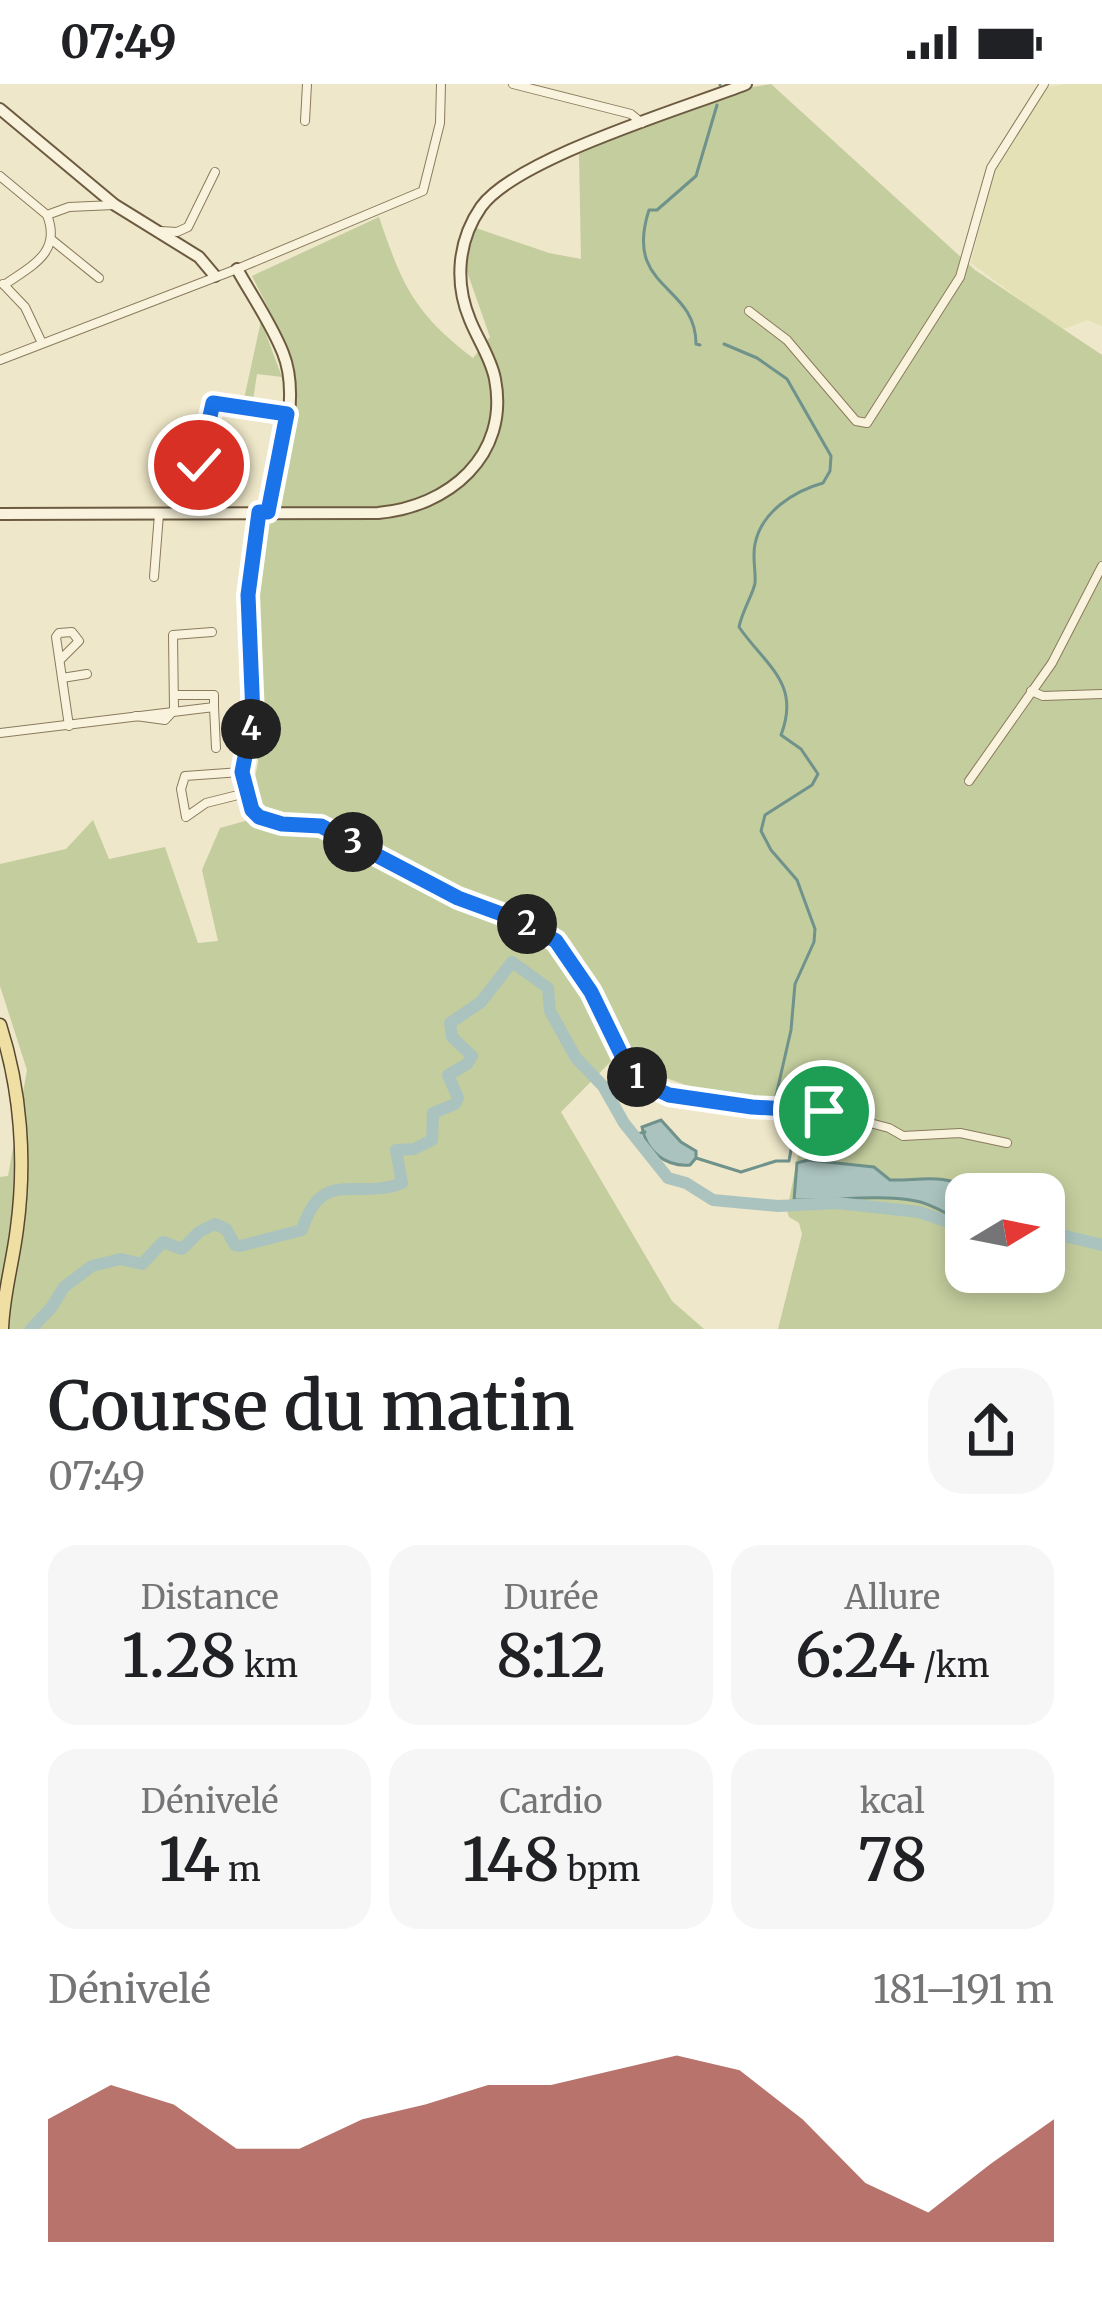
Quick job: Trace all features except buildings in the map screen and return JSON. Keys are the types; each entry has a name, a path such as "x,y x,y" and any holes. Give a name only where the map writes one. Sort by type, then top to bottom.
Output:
{"main road":[{"path":"0,514 403,511 438,498 472,472 490,439 497,400 495,379 463,300 460,262 470,226 490,196 524,171 746,84"},
{"path":"0,109 115,205 199,257 215,276"},
{"path":"237,269 284,354 289,380 287,414 264,512"},
{"path":"0,1025 16,1090 21,1145 18,1222 2,1329"}],"street":[{"path":"305,121 307,84"},
{"path":"0,360 237,269 423,190 440,123 441,84"},
{"path":"513,84 631,113 643,124"},
{"path":"748,311 787,340 856,421 866,423 960,277 991,168 1044,84"},
{"path":"153,231 177,232 188,226 215,172"},
{"path":"0,177 47,215 52,240 100,278"},
{"path":"86,205 97,189"},
{"path":"47,215 86,205 115,205"},
{"path":"40,341 25,307 2,283 39,262 52,240"},
{"path":"199,465 213,403 287,414"},
{"path":"264,512 248,595 253,716 242,772 245,793 259,817 282,824 321,826 458,898 526,923 556,941 591,992 634,1076 669,1095 824,1111 890,1128 903,1136 960,1133 1007,1143"},
{"path":"154,577 159,514"},
{"path":"969,781 1067,639 1102,566"},
{"path":"174,710 173,635 212,632"},
{"path":"60,660 69,726"},
{"path":"62,678 88,674"},
{"path":"1031,692 1043,696 1102,694"},
{"path":"177,695 214,694 216,748"},
{"path":"0,733 214,706"},
{"path":"242,772 184,776 181,790 186,817 206,803 245,793"}],"shaded area":[{"path":"1067,84 1102,84 1102,326 1088,320 1061,330 971,263 994,168 1042,92"}],"green space":[{"path":"771,84 975,270 1102,355 1102,1329 778,1329 802,1234 787,1211 801,1140 855,1140 857,1114 705,1092 647,1071 627,1045 561,1112 672,1301 704,1329 0,1329 0,1177 8,1176 27,1070 0,986 0,864 66,849 93,820 109,859 165,847 198,943 218,941 202,870 220,828 245,821 258,763 254,600 263,522 277,509 295,403 287,345 252,276 379,217 412,296 437,327 473,358 490,337 465,266 476,228 581,259 579,154 715,93"},
{"path":"261,321 282,377 257,374 252,406 244,399"}],"water":[{"path":"661,1120 696,1151 690,1165 665,1160 648,1143 642,1127"},
{"path":"797,1163 874,1167 890,1180 945,1180 945,1213 901,1199 794,1200"}],"waterway":[{"path":"700,345 685,309 652,271 644,236 649,210 657,210 696,176 717,105"},
{"path":"724,344 757,358 787,379 831,456 823,483 780,504 758,533 755,583 739,627 784,688 787,702 781,735 801,749 818,774 812,785 765,815 761,831 797,880 815,929 795,984 791,1030 775,1100 781,1106"},
{"path":"31,1329 64,1287 92,1266 121,1259 142,1264 163,1242 182,1249 215,1224 240,1246 302,1230 310,1210 331,1192 402,1183 396,1150 414,1149 432,1140 433,1113 455,1104 458,1098 448,1075 472,1056 452,1037 450,1023 481,1002 512,962 548,988 550,1011 576,1058 603,1086 624,1123 668,1178 713,1200 778,1206 837,1203 919,1212 945,1221"},
{"path":"696,1158 741,1172 789,1161 797,1117"},
{"path":"633,1135 645,1132"},
{"path":"1065,1236 1102,1245"}],"route":[{"path":"199,465 213,403 287,414 268,512 259,512 248,595 253,716 242,772 252,810 282,824 321,826 458,898 526,923 556,941 591,992 634,1076 654,1088 669,1095 752,1107 824,1111"}]}
